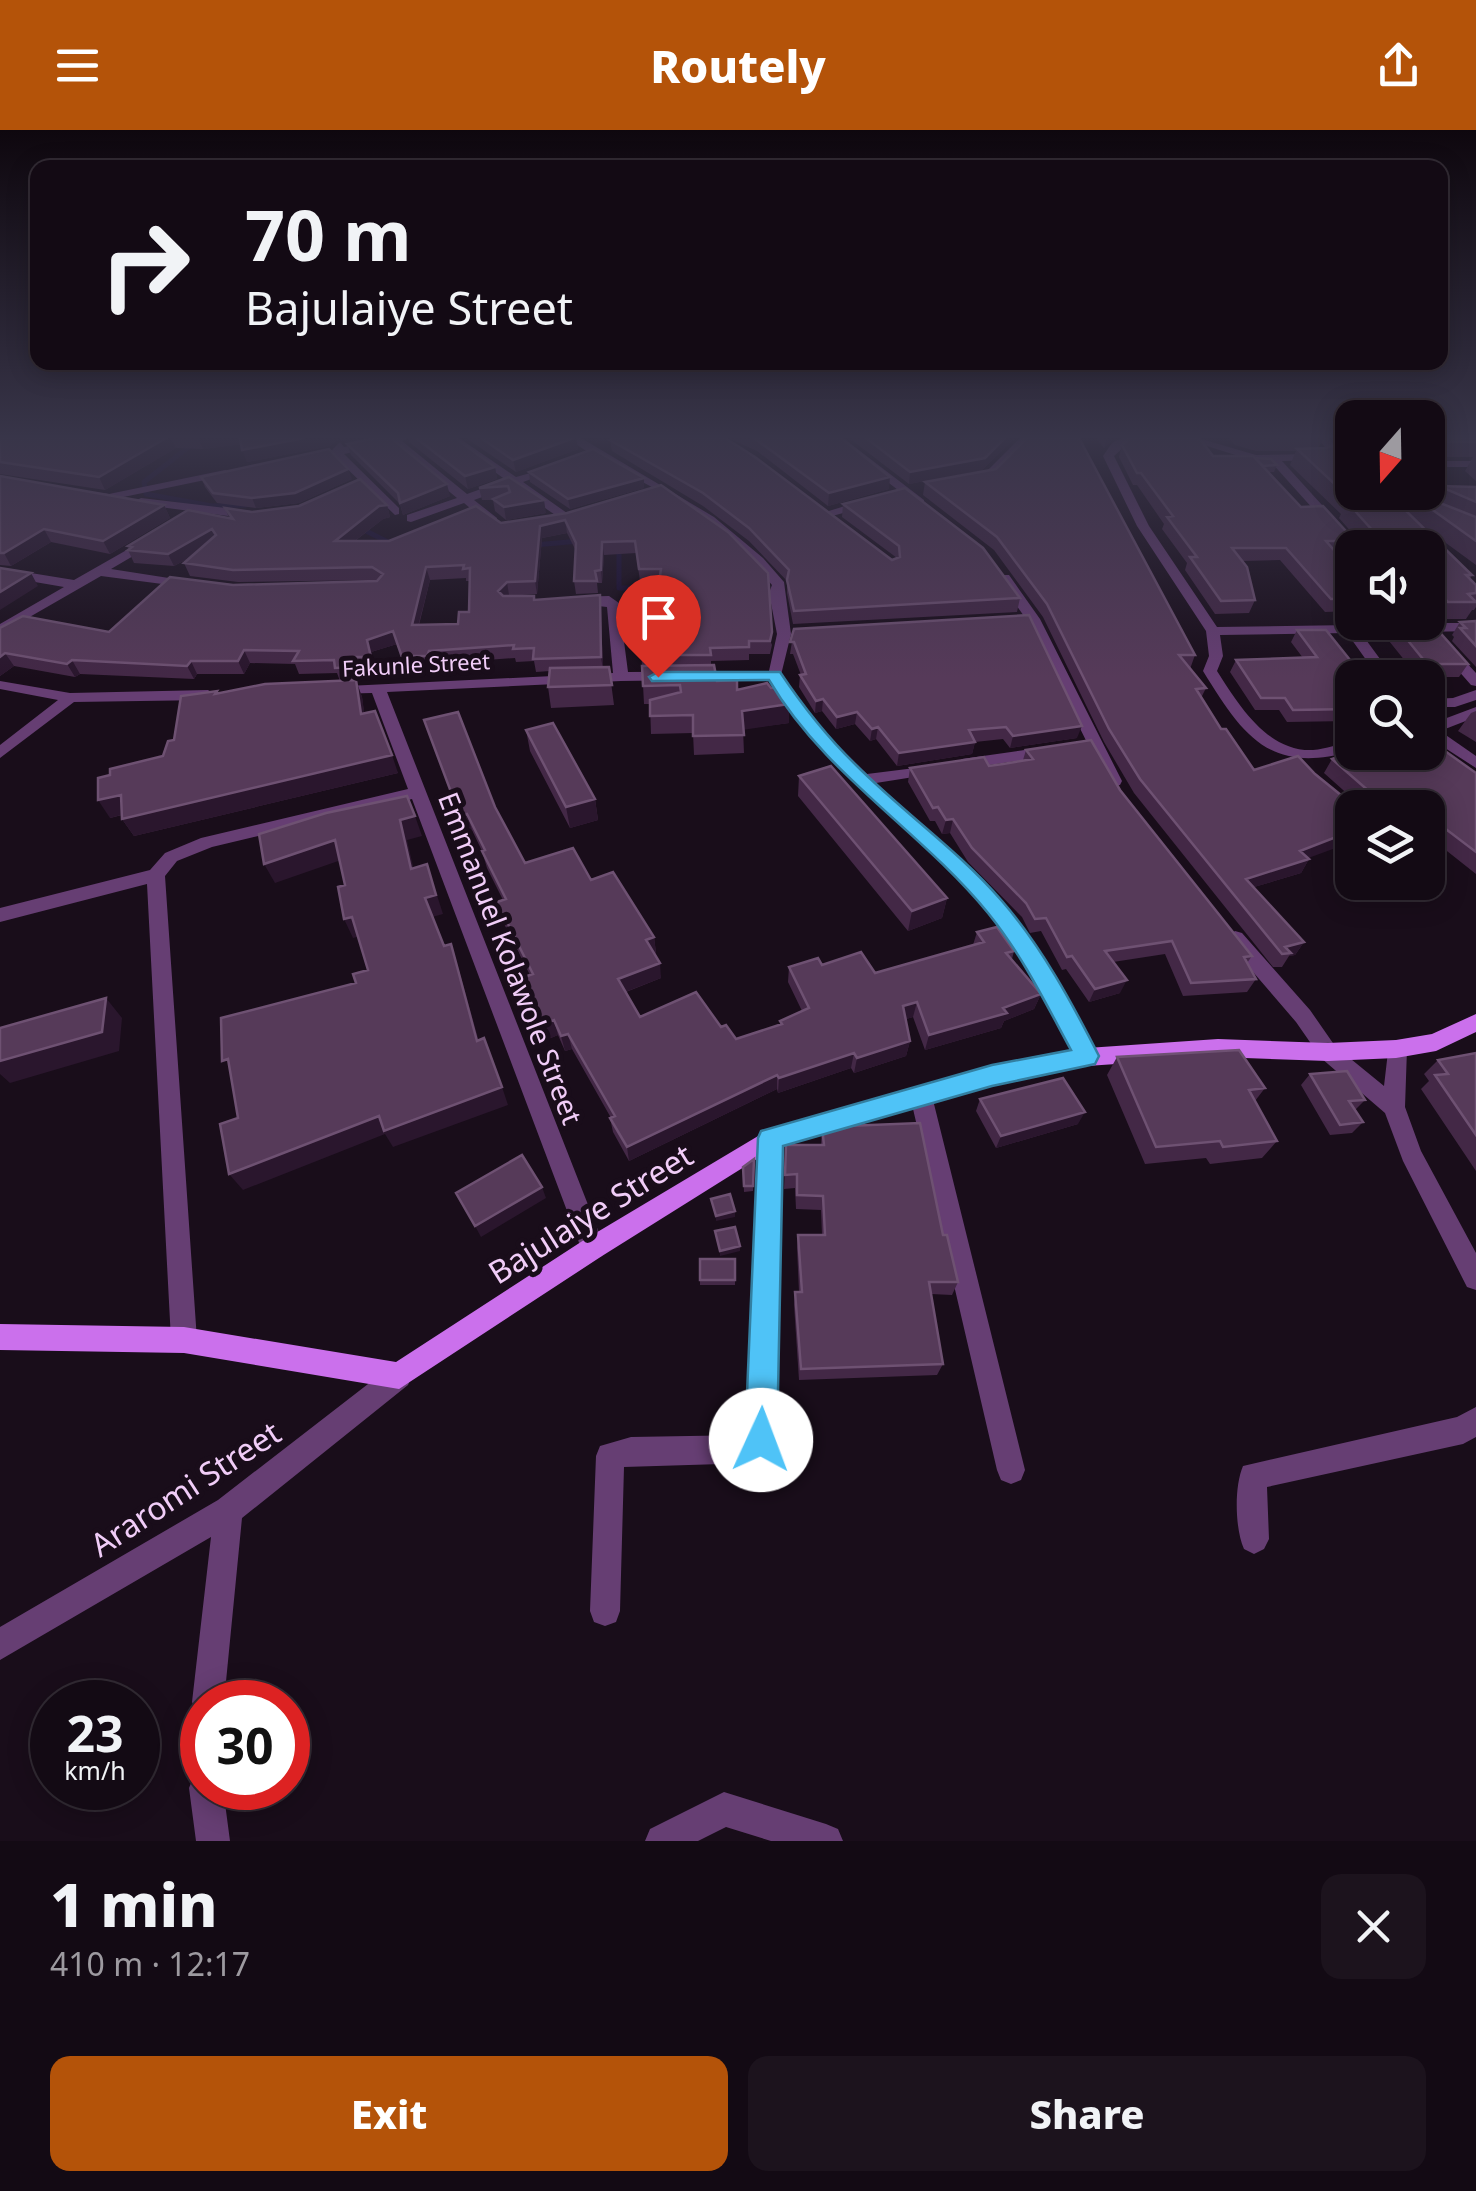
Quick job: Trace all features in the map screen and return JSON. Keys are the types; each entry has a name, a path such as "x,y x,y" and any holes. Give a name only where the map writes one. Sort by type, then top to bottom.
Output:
{"street":[{"path":"0,630 102,572 186,518"},
{"path":"490,518 503,528"},
{"path":"549,521 565,518"},
{"path":"703,518 744,548 778,589 784,655 774,675 790,702 860,780 954,864 995,907 1032,956 1086,1056"},
{"path":"830,518 838,524"},
{"path":"1139,518 1213,631 1216,656 1210,671 1242,722 1310,763 1335,753"},
{"path":"998,570 1033,619 1124,798"},
{"path":"0,572 78,584"},
{"path":"102,572 200,586"},
{"path":"563,600 598,599 614,606 621,678"},
{"path":"1014,620 1033,619"},
{"path":"1445,626 1476,627"},
{"path":"1213,631 1335,629"},
{"path":"783,633 802,632"},
{"path":"1438,640 1476,682"},
{"name":"Fakunle Street","path":"319,691 774,675"},
{"path":"0,685 70,698 220,695"},
{"name":"Emmanuel Kolawole Street","path":"378,688 593,1248"},
{"path":"1445,703 1476,695"},
{"path":"0,752 70,698"},
{"path":"1445,723 1476,712"},
{"path":"1445,741 1476,764"},
{"path":"860,780 1094,744"},
{"path":"0,916 156,876 171,857 207,842 418,792"},
{"path":"156,876 184,1340"},
{"path":"1218,916 1328,1052 1394,1107"},
{"name":"Bajulaiye Street","path":"399,1376 770,1138 1086,1056 1218,1048 1328,1052 1396,1049 1436,1042 1476,1022"},
{"path":"1396,1049 1394,1107 1411,1154 1476,1278"},
{"path":"921,1096 1012,1470"},
{"path":"605,1611 610,1456 617,1452 754,1449 761,1440 770,1138"},
{"path":"0,1337 184,1340 399,1376"},
{"name":"Araromi Street","path":"0,1644 228,1510 344,1423 399,1376"},
{"path":"1254,1539 1253,1476 1463,1430 1476,1421"},
{"path":"210,1680 228,1510"},
{"path":"662,1841 724,1809 826,1841"},
{"path":"208,1810 212,1841"}],"building":[{"path":"0,518 142,518 103,541 44,529 0,553"},
{"path":"175,518 364,518 335,541 389,541 447,518 493,518 501,523 535,518 708,518 728,532 768,573 772,632 770,641 749,641 749,647 710,648 711,655 641,655 641,647 653,647 650,610 655,610 661,569 639,569 635,541 602,542 601,570 595,571 597,581 574,581 576,543 565,520 540,526 535,581 507,582 498,591 503,596 534,596 534,600 600,595 601,657 533,659 534,648 513,649 514,645 429,651 427,656 404,656 403,660 393,631 367,640 371,657 353,657 355,667 335,668 334,660 293,661 299,651 244,650 238,661 191,661 187,666 72,660 67,664 5,653 0,657 0,628 23,616 109,632 170,577 233,585 377,581 383,574 372,567 233,570 184,563 216,535 212,529 168,554 128,550 132,547 128,546","holes":["426,567 470,568 469,612 459,612 458,624 412,625"]},
{"path":"736,518 836,518 892,560 900,557 899,546 861,518 944,518 983,548 1020,598 794,611 787,580 789,570"},
{"path":"972,518 1122,518 1195,655 1179,655 1206,688 1196,689 1221,729 1226,729 1254,770 1298,756 1335,790 1335,838 1300,851 1309,859 1246,879 1304,942 1285,947 1291,953 1282,954 1140,779 1109,729 1047,604 997,537"},
{"path":"1168,518 1334,518 1345,530 1335,530 1335,541 1326,541 1335,551 1335,599 1331,599 1286,548 1232,548 1247,567 1255,600 1221,601 1190,557 1197,557"},
{"path":"1361,518 1413,518 1426,530 1372,530"},
{"path":"1444,518 1476,518 1476,541"},
{"path":"1445,549 1472,575 1466,575 1476,585 1476,593 1468,594 1476,602 1448,602"},
{"path":"0,568 31,573 0,592"},
{"path":"1029,615 1082,726 1013,736 1006,727 969,730 975,742 899,753 878,727 872,729 857,712 837,717 823,699 816,701 800,675 806,674 794,642 790,642 794,629"},
{"path":"1476,621 1476,646 1460,628 1466,628 1460,622"},
{"path":"1297,630 1326,630 1350,660 1335,660 1335,709 1293,710 1285,698 1261,698 1236,660 1317,657"},
{"path":"1445,638 1468,664 1445,664 1445,660 1424,660 1408,640"},
{"path":"714,665 717,681 737,680 737,690 767,683 771,688 781,687 789,704 742,711 744,735 693,736 693,715 650,716 650,700 681,692 680,685 643,686 642,666"},
{"path":"609,667 612,685 548,687 550,668"},
{"path":"356,680 361,714 375,711 392,755 122,819 121,795 98,800 98,778 110,775 110,769 163,756 168,741 174,740 181,696 265,684"},
{"path":"458,712 495,807 525,863 573,848 591,880 613,872 654,937 646,940 660,963 618,979 640,1017 696,992 721,1027 726,1025 736,1039 782,1024 780,1021 809,1008 789,967 818,958 822,965 861,952 875,973 984,942 977,932 997,927 1014,951 1006,953 1041,994 1003,1008 1007,1013 929,1035 917,1002 903,1006 910,1041 857,1058 854,1053 779,1078 777,1075 627,1147 610,1118 615,1116 568,1034 561,1036 554,1020 536,1027 525,1006 528,1004 518,979 533,974 497,902 506,899 482,851 485,850 467,814 460,816 424,720"},
{"path":"553,723 595,799 566,807 526,730"},
{"path":"1091,740 1120,790 1252,956 1244,957 1256,979 1191,983 1172,941 1105,951 1127,980 1095,989 1072,956 1067,957 1046,918 1035,919 1026,903 972,848 953,819 946,820 938,807 933,808 910,768 984,757 989,766 1003,764 1033,759 1026,750"},
{"path":"1445,751 1476,773 1476,852 1445,828 1445,790 1368,790 1345,770 1445,770"},
{"path":"831,766 947,898 912,911 799,776"},
{"path":"407,796 415,816 400,820 411,869 427,864 436,895 425,898 444,946 451,944 477,1041 484,1038 502,1087 384,1131 379,1116 229,1174 220,1124 238,1118 228,1059 222,1061 221,1018 356,983 353,974 368,970 352,917 344,919 338,887 345,885 335,840 264,864 259,834 326,813"},
{"path":"106,998 102,1032 0,1061 0,1028"},
{"path":"1239,1050 1265,1088 1249,1090 1277,1141 1223,1147 1220,1141 1156,1147 1117,1057"},
{"path":"1476,1053 1476,1135 1435,1075 1448,1074 1438,1060"},
{"path":"1347,1071 1365,1100 1349,1101 1363,1122 1340,1125 1310,1074"},
{"path":"1063,1078 1085,1112 1001,1136 980,1099"},
{"path":"920,1123 943,1235 947,1235 958,1282 929,1282 943,1364 801,1369 795,1292 802,1292 798,1235 825,1235 823,1196 797,1195 797,1174 785,1175 786,1145 824,1145 822,1127"},
{"path":"522,1155 542,1187 475,1226 456,1193"},
{"path":"754,1159 753,1186 744,1186 743,1167"},
{"path":"730,1194 735,1211 716,1216 711,1199"},
{"path":"735,1227 740,1246 720,1251 715,1231"},
{"path":"700,1259 735,1259 735,1280 700,1280"}],"waterway":[{"path":"360,528 392,544"},
{"path":"534,545 580,541"},
{"path":"619,547 619,588 669,588"}],"route":[{"path":"658,677 774,675 790,702 849,770 954,864 995,907 1032,956 1086,1056 992,1076 770,1138 761,1440"}]}
